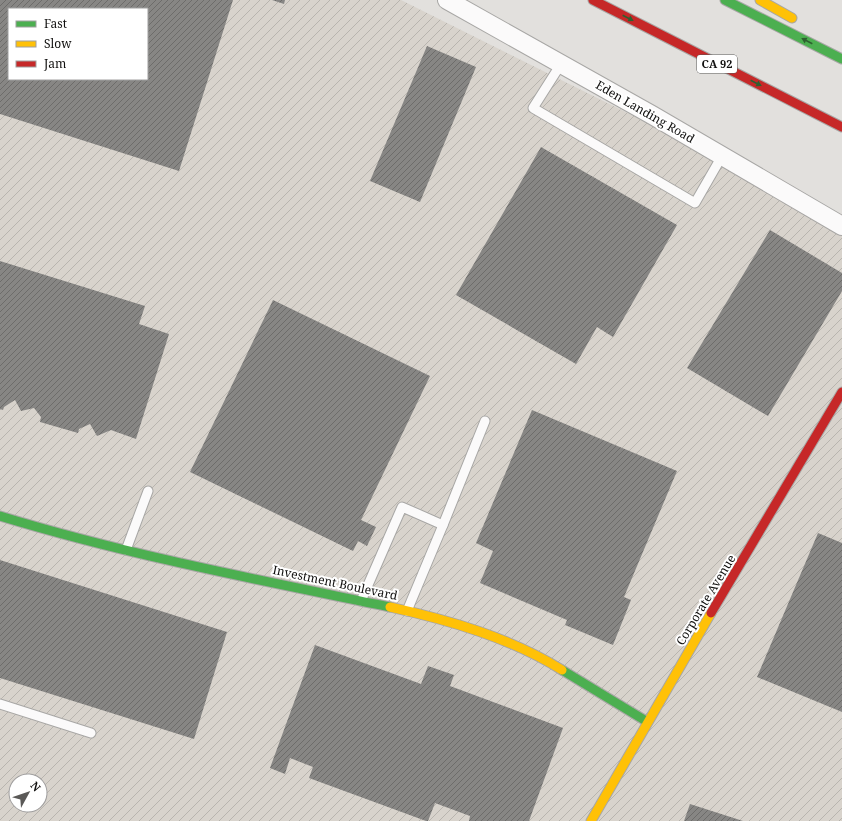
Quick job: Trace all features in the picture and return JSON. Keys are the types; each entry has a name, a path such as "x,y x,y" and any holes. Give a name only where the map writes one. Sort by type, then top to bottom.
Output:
{"main road":[{"name":"CA 92","path":"593,0 842,127"},
{"path":"725,0 842,59"},
{"path":"760,0 801,23"},
{"path":"826,40 842,53"},
{"name":"Corporate Avenue","path":"591,821 646,721 774,509 842,392"},
{"name":"Investment Boulevard","path":"0,516 65,536 431,616 489,636 546,660 646,721"}],"street":[{"name":"Eden Landing Road","path":"447,0 842,226"}],"lane":[{"path":"561,64 533,108 695,204 722,156"},
{"path":"406,611 485,421"},
{"path":"126,550 148,491"},
{"path":"361,601 402,507 443,525"},
{"path":"0,704 91,733"}],"shaded area":[{"path":"0,0 401,0 842,220 842,821 0,821"}],"building":[{"path":"0,0 233,0 179,171 0,114"},
{"path":"272,0 285,0 284,4"},
{"path":"427,46 476,67 420,202 370,181"},
{"path":"541,147 677,225 613,337 597,327 576,364 456,295"},
{"path":"770,230 842,273 842,291 768,416 687,368"},
{"path":"0,261 145,306 139,324 169,334 136,439 111,430 97,436 90,424 79,429 78,433 40,422 41,417 34,408 21,411 15,400 4,407 3,410 0,409"},
{"path":"273,300 430,376 361,520 376,527 367,546 358,541 353,551 190,472"},
{"path":"532,410 677,471 624,597 631,600 613,645 565,625 567,620 480,583 493,551 476,543"},
{"path":"818,533 842,543 842,712 757,677"},
{"path":"0,560 227,632 194,739 0,678"},
{"path":"315,645 421,684 428,666 454,675 450,686 563,728 529,821 469,821 470,816 435,803 428,821 426,821 309,778 313,767 290,758 285,774 270,768"},
{"path":"690,804 743,821 684,821"}],"traffic: fast":[{"path":"725,0 842,59"},
{"path":"0,516 145,555 390,607"},
{"path":"562,670 646,721"}],"traffic: slow":[{"path":"760,0 792,18"},
{"path":"390,607 457,624 501,639 522,648 562,670"},
{"path":"591,821 711,613"}],"traffic: jam":[{"path":"593,0 842,127"},
{"path":"711,613 842,392"}]}
